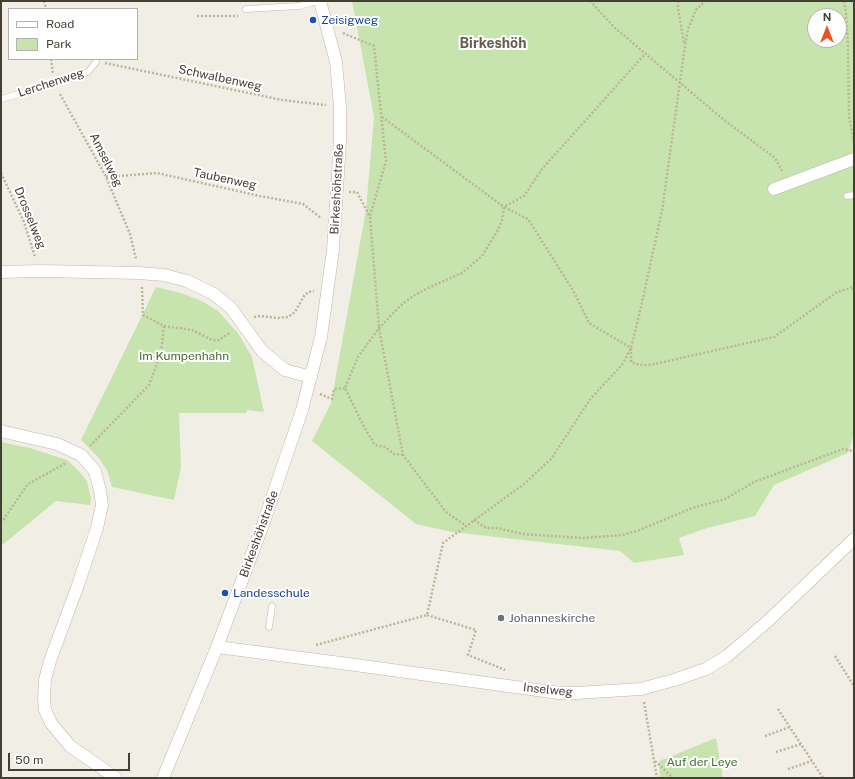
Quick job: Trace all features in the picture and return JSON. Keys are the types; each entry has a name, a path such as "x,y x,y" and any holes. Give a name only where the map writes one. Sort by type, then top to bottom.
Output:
{"street":[{"name":"Birkeshöhstraße","path":"163,778 262,530 308,390 321,337 334,250 334,225 340,141 340,107 336,62 318,1"},
{"path":"774,189 854,159"},
{"path":"1,272 40,271 139,273 164,275 187,281 214,294 231,308 262,351 286,370 311,377"},
{"path":"1,431 56,444 81,455 95,471 102,505 78,585 50,661 45,680 44,699 45,710 51,723 70,746 116,778"},
{"name":"Inselweg","path":"216,647 559,693 641,688 674,680 706,669 726,657 770,620 854,539"}],"lane":[{"path":"246,9 299,6 318,1"},
{"name":"Lerchenweg","path":"1,98 54,84 88,72 96,62"},
{"path":"847,196 854,195"},
{"path":"269,627 272,606"}],"path":[{"path":"590,1 615,28 645,54 724,120 775,158 789,184"},
{"path":"678,1 685,46"},
{"path":"705,1 696,10 688,30 662,212 631,348 631,362 640,365 650,365 774,337 837,292 854,287"},
{"path":"844,1 848,46 849,116 854,143"},
{"path":"198,16 239,16 246,9"},
{"path":"326,26 374,46 386,161 370,217 379,328 403,455 446,512 466,526"},
{"path":"504,207 524,196 542,169 645,54"},
{"name":"Amselweg","path":"51,60 54,84 106,177 130,234 142,286 144,315 164,326 161,353 149,385 81,455"},
{"name":"Schwalbenweg","path":"96,62 282,100 340,107"},
{"path":"382,116 504,207 528,219 574,292 589,323 631,348"},
{"name":"Drosselweg","path":"1,173 24,222 40,271"},
{"name":"Taubenweg","path":"106,177 157,173 303,204 320,218 334,225"},
{"path":"336,191 358,192 370,217"},
{"path":"344,388 358,357 379,328 399,307 428,288 462,273 482,256 498,230 502,220 504,207"},
{"path":"427,615 443,543 524,484 551,459 591,398 622,364 631,348"},
{"path":"308,390 332,399 334,389 344,388"},
{"path":"344,388 375,445 385,447 394,454 403,455"},
{"path":"474,520 486,528 497,528 523,534 583,538 622,535 637,531 692,508 724,499 754,482 843,449 854,451"},
{"path":"1,523 28,484 81,455"},
{"path":"313,645 427,615 476,630 468,655 510,672"},
{"path":"835,656 854,686"},
{"path":"641,688 657,778"},
{"path":"778,709 822,778"},
{"path":"765,736 790,727"},
{"path":"776,752 801,744"},
{"path":"655,760 673,778"},
{"path":"788,769 812,761"}],"green space":[{"path":"352,1 854,1 854,434 848,453 774,485 755,516 707,528 679,538 684,555 634,563 620,551 452,532 416,524 312,441 331,403 366,210 374,117"},
{"name":"Im Kumpenhahn","path":"156,287 181,293 202,301 218,311 238,333 252,357 264,412 247,410 246,413 179,413 181,468 174,500 112,487 107,470 98,457 81,440"},
{"path":"1,442 30,448 67,460 87,481 91,499 90,505 56,501 1,546"},
{"name":"Auf der Leye","path":"716,738 723,778 660,778 659,761"}],"place":[{"name":"Zeisigweg","path":"313,20"},
{"name":"Landesschule","path":"225,593"},
{"name":"Johanneskirche","path":"501,618"}],"district":[{"name":"Birkeshöh","path":"493,44"}]}
